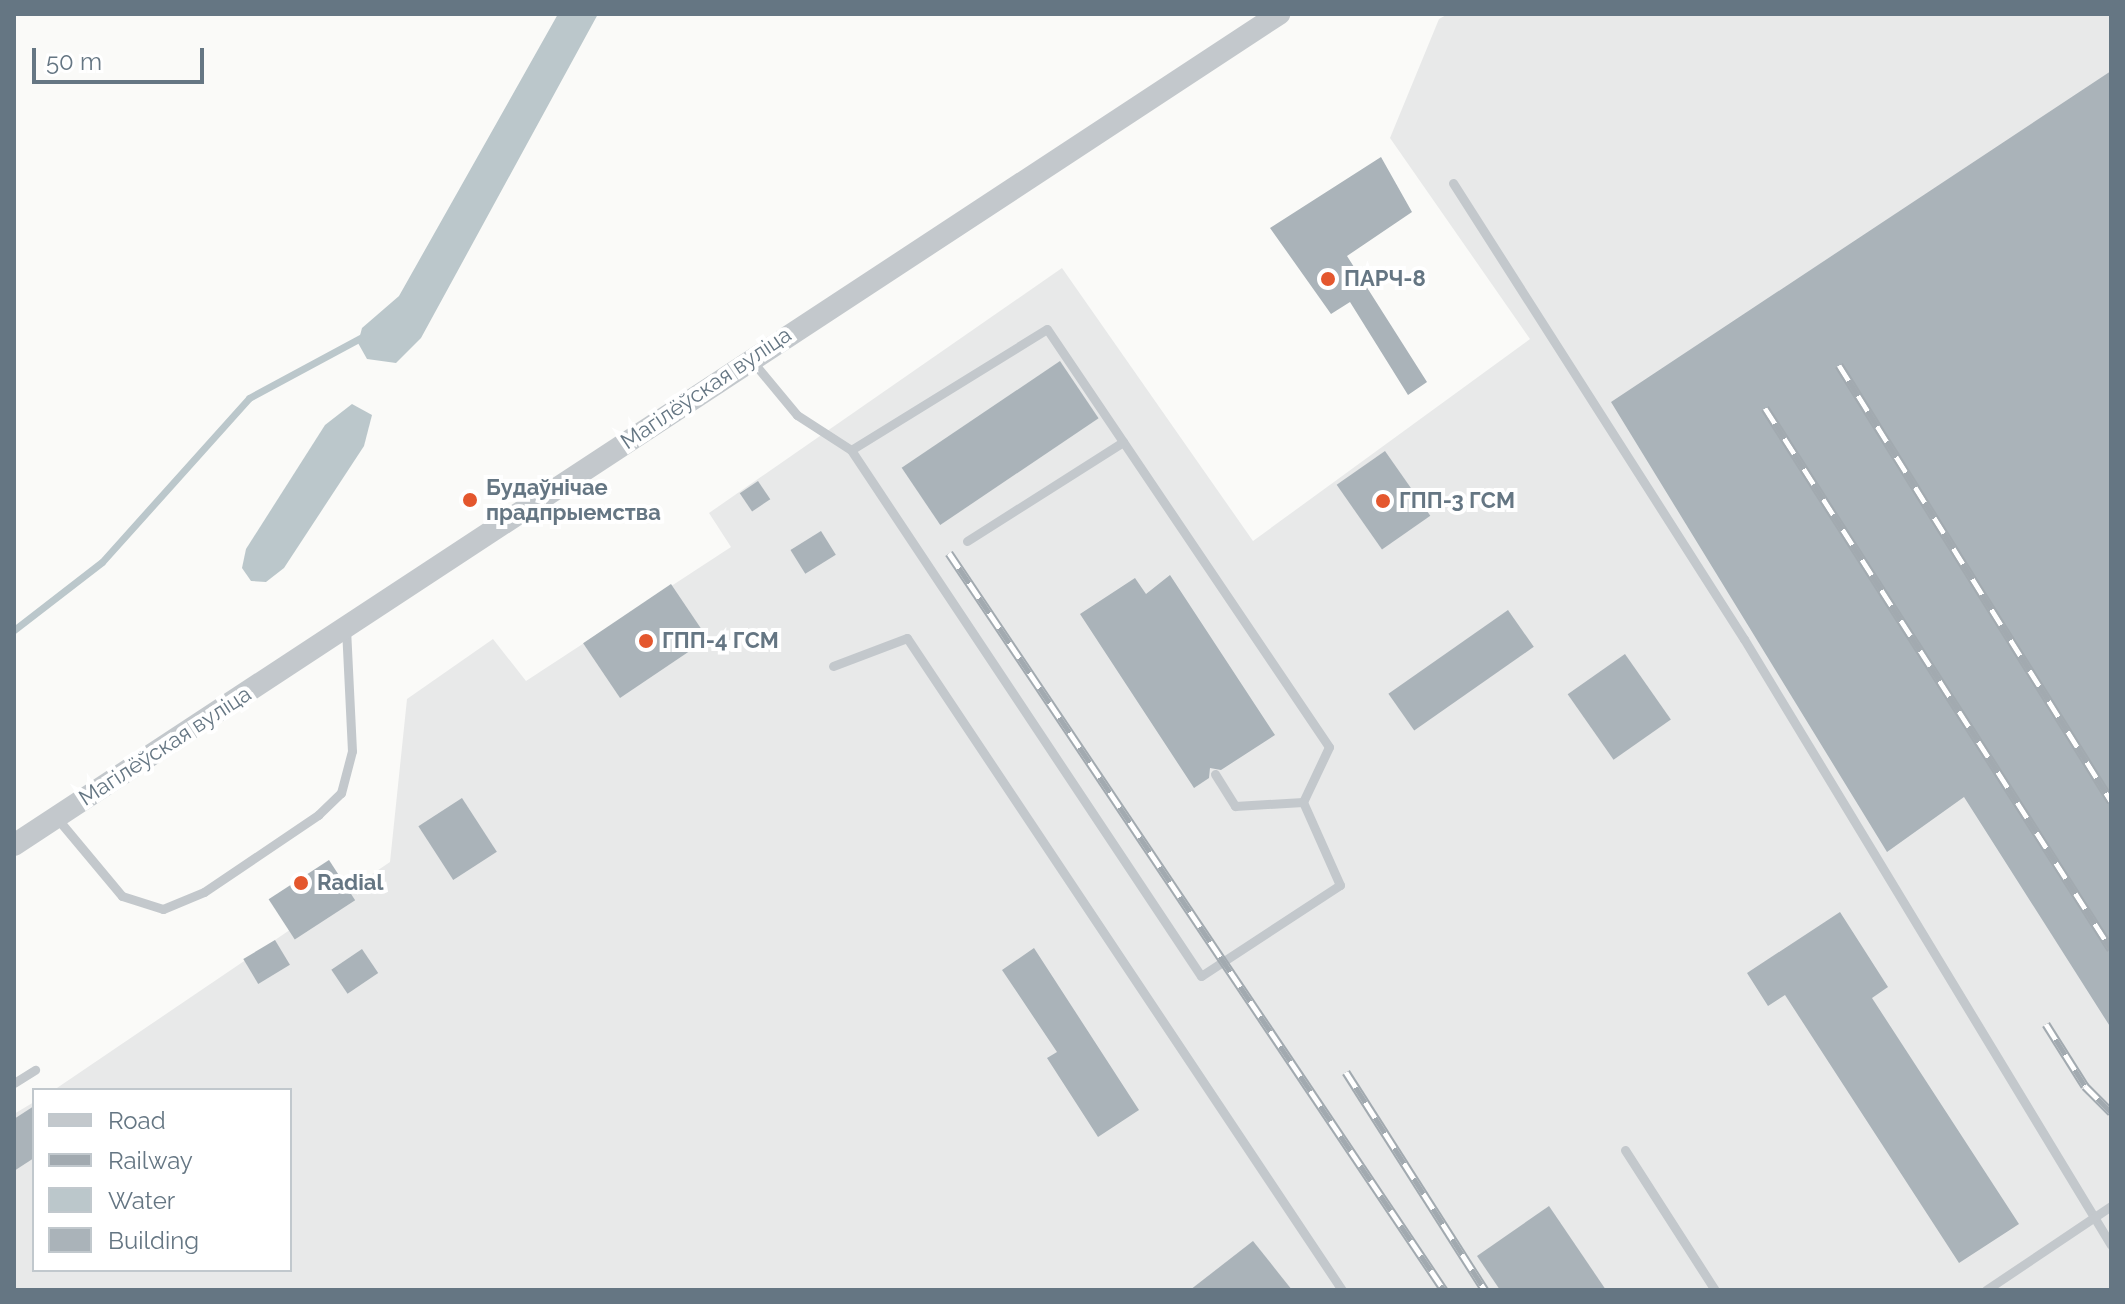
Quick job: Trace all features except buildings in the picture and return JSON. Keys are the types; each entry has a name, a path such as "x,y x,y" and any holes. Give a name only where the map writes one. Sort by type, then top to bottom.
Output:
{"street":[{"name":"Магілёўская вуліца","path":"14,845 750,358 1279,14"}],"lane":[{"path":"1453,183 1744,639 2093,1220 2111,1245"},
{"path":"750,358 797,415 851,450 1201,976 1340,885 1303,802 1329,747 1047,329 851,450"},
{"path":"967,541 1123,442"},
{"path":"56,817 122,896 163,909 204,892 318,815 341,793 352,751 346,628"},
{"path":"833,666 907,638 1342,1290"},
{"path":"1215,774 1235,806 1303,802"},
{"path":"14,1083 35,1070"},
{"path":"1625,1150 1715,1290"},
{"path":"1986,1290 2111,1206"}],"shaded area":[{"path":"1448,14 2111,14 2111,1290 14,1290 14,1114 32,1103 32,1272 292,1272 292,1088 57,1088 390,862 407,699 493,639 526,681 731,547 709,513 1062,268 1253,541 1530,339 1390,138 1439,19"}],"water":[{"path":"558,14 598,14 421,338 396,363 367,359 358,343 362,328 399,296"},
{"path":"352,404 372,415 364,446 284,568 266,582 251,581 242,568 246,549 325,425"}],"waterway":[{"path":"14,630 102,562 249,398 366,335"}],"railway":[{"path":"1839,365 2111,801"},
{"path":"1765,408 2111,949"},
{"path":"949,553 1444,1290"},
{"path":"2046,1024 2085,1086 2111,1112"},
{"path":"1346,1072 1485,1290"}],"place":[{"name":"ПАРЧ-8","path":"1328,279"},
{"name":"Будаўнічае прадпрыемства","path":"470,500"},
{"name":"ГПП-3 ГСМ","path":"1383,501"},
{"name":"ГПП-4 ГСМ","path":"646,641"},
{"name":"Radial","path":"301,883"}]}
